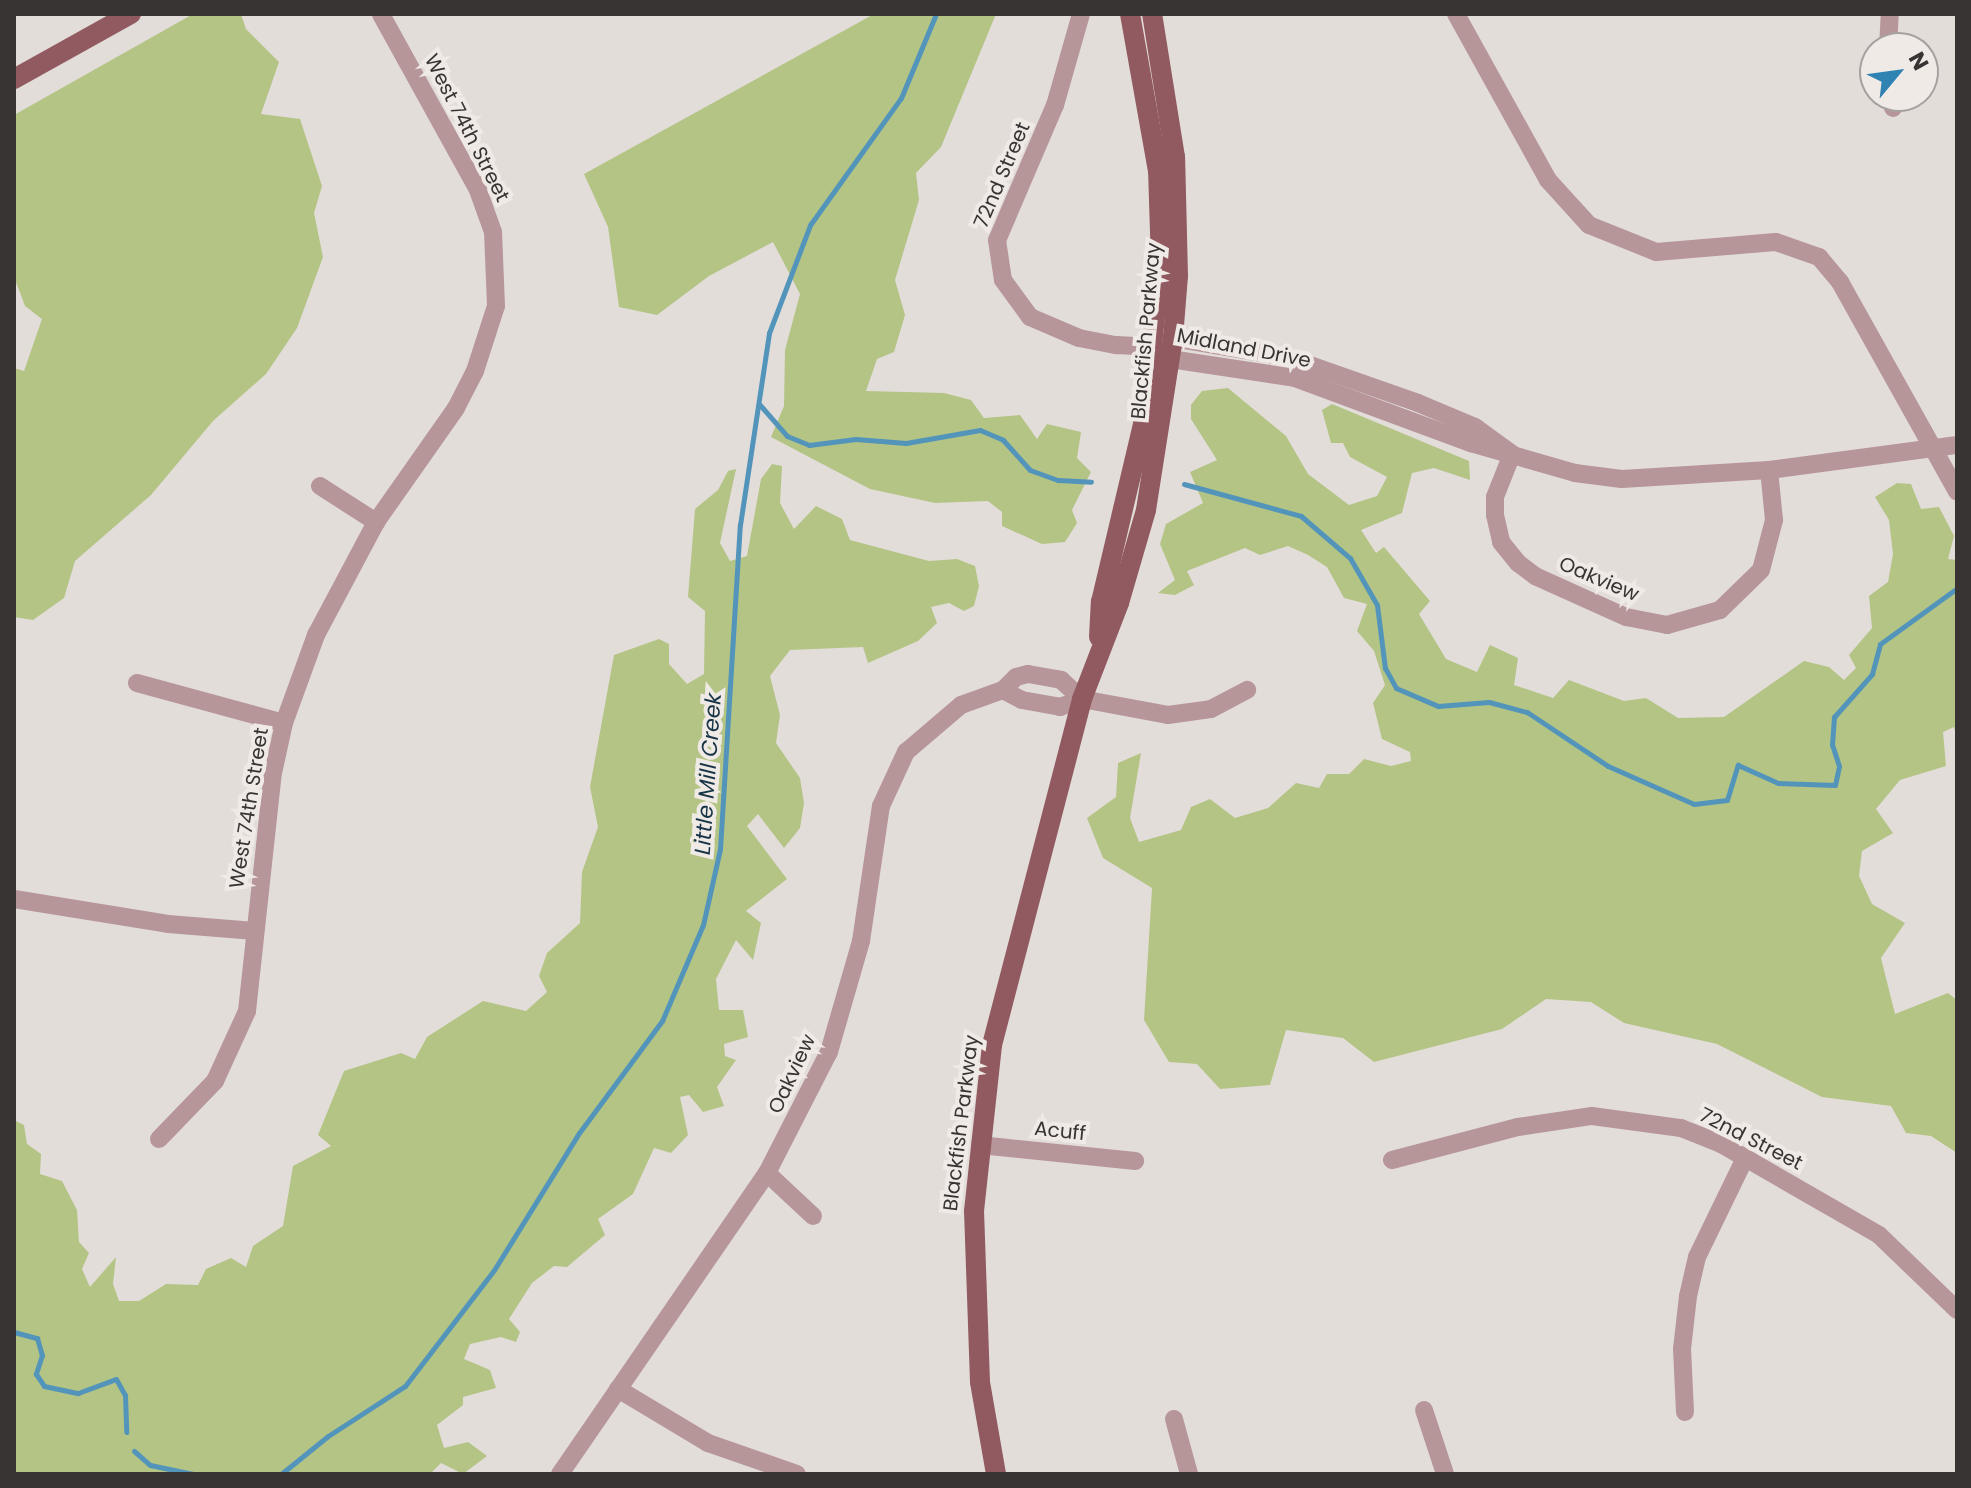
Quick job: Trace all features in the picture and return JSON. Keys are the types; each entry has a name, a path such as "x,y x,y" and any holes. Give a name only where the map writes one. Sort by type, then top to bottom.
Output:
{"main road":[{"path":"14,79 131,14"},
{"name":"Blackfish Parkway","path":"1099,645 1101,602 1143,424 1161,264 1158,171 1130,14"},
{"name":"Blackfish Parkway","path":"996,1474 980,1382 974,1211 992,1045 1082,699 1099,645 1119,603 1146,510 1173,338 1178,248 1175,157 1152,14"}],"street":[{"name":"West 74th Street","path":"159,1139 215,1081 234,1046 247,1011 264,828 284,723 316,635 376,522 475,371 496,306 498,273 493,232 478,190 381,14"},
{"name":"72nd Street","path":"1081,14 1055,105 1000,226 998,267 1020,307 1043,325 1079,338 1151,347"},
{"path":"1456,14 1548,180 1569,208 1603,234 1656,252 1776,242 1819,257 1840,282 1957,491"},
{"name":"Midland Drive","path":"1151,347 1173,338 1287,357 1362,382 1475,427 1512,454"},
{"name":"Midland Drive","path":"1151,347 1170,359 1295,378 1512,454 1575,473 1622,479 1769,470 1957,445"},
{"name":"Oakview","path":"1512,454 1495,497 1495,515 1501,542 1518,563 1535,576 1626,617 1667,625 1720,610 1761,570 1774,520 1769,470"},
{"path":"320,486 376,522"},
{"name":"Oakview","path":"560,1474 767,1173 829,1052 861,941 889,782 906,752 931,726 961,705 1003,690 1016,677 1028,674 1061,680 1082,699 1140,712 1190,714 1247,690"},
{"path":"137,683 284,723"},
{"name":"Oakview","path":"1003,690 1022,700 1060,707 1082,699"},
{"path":"14,899 137,920 255,931"},
{"name":"72nd Street","path":"1392,1160 1518,1127 1592,1116 1681,1128 1745,1158 1879,1235 1957,1310"},
{"name":"Acuff","path":"980,1145 1135,1161"},
{"path":"1685,1412 1682,1349 1688,1296 1697,1257 1745,1158"},
{"path":"767,1173 813,1216"},
{"path":"618,1389 708,1443 797,1474"},
{"path":"1424,1410 1445,1474"},
{"path":"1174,1419 1189,1474"}],"green space":[{"path":"193,14 241,14 246,29 279,62 261,114 300,119 322,186 314,213 323,257 297,328 266,374 213,421 151,495 75,561 64,598 33,620 14,617 14,368 24,371 42,319 25,306 14,277 14,115"},
{"path":"874,14 996,14 941,147 916,173 919,200 895,280 905,315 894,352 877,359 866,391 944,393 971,400 984,418 1020,415 1037,439 1047,424 1081,432 1077,458 1091,472 1072,510 1077,523 1065,542 1042,544 1002,526 1002,512 988,501 935,503 870,489 771,437 784,406 785,350 800,294 773,242 709,276 657,315 619,307 608,227 584,174"},
{"path":"1228,388 1286,436 1308,474 1349,505 1377,496 1387,477 1350,457 1343,443 1331,443 1322,410 1332,404 1469,461 1470,480 1434,468 1412,473 1402,513 1361,530 1376,553 1384,547 1430,601 1419,614 1446,659 1477,672 1490,645 1518,658 1514,685 1553,698 1569,680 1624,701 1646,698 1678,718 1724,717 1804,661 1829,667 1844,680 1856,668 1849,655 1872,628 1869,596 1888,582 1893,554 1889,520 1875,497 1897,483 1911,484 1921,509 1939,507 1954,536 1948,559 1957,560 1957,740 1954,727 1943,732 1946,766 1900,780 1876,809 1893,833 1862,851 1859,876 1872,904 1905,923 1881,958 1895,1014 1948,993 1957,1000 1957,1153 1931,1136 1906,1133 1891,1106 1822,1097 1717,1044 1624,1023 1591,1002 1546,999 1502,1029 1374,1062 1343,1038 1286,1030 1270,1085 1220,1089 1197,1064 1169,1062 1144,1020 1152,888 1103,858 1087,818 1116,797 1118,763 1141,753 1130,818 1139,842 1181,830 1191,807 1210,799 1235,818 1268,808 1296,783 1319,788 1327,774 1349,774 1364,759 1391,766 1411,761 1410,752 1382,739 1373,703 1385,685 1374,651 1357,631 1367,604 1344,598 1327,567 1288,546 1260,555 1245,548 1187,571 1194,585 1175,595 1158,593 1175,580 1160,544 1166,524 1203,503 1190,472 1217,460 1191,419 1191,405 1202,391"},
{"path":"772,464 782,466 780,503 794,529 816,506 842,519 850,540 929,561 957,559 975,566 979,586 974,606 964,611 949,603 931,607 937,623 918,641 868,663 863,647 790,650 770,676 780,715 776,743 800,778 804,803 800,828 784,848 758,814 747,826 787,879 746,911 761,923 753,960 736,940 716,979 719,1010 743,1010 748,1037 724,1044 725,1056 736,1060 717,1087 724,1106 703,1112 689,1095 680,1097 688,1135 671,1153 654,1148 633,1194 598,1219 605,1235 567,1267 554,1266 532,1283 509,1319 520,1332 516,1342 501,1337 470,1344 464,1359 490,1370 496,1388 463,1397 463,1405 437,1425 444,1448 468,1442 487,1456 463,1474 441,1463 430,1474 14,1474 14,1120 24,1125 27,1144 41,1154 40,1174 62,1181 77,1210 79,1242 89,1253 82,1269 90,1287 116,1257 113,1284 119,1301 139,1301 166,1284 198,1285 206,1269 231,1258 246,1267 253,1246 283,1226 293,1166 331,1146 318,1135 344,1071 401,1053 415,1059 427,1037 483,1001 526,1011 547,992 539,976 547,953 580,923 582,872 598,827 590,787 614,655 659,639 669,644 669,664 687,684 704,674 705,611 688,597 695,509 718,490 728,471 736,469 720,543 730,561 747,556 761,479"}],"waterway":[{"name":"Little Mill Creek","path":"281,1474 328,1436 405,1386 494,1270 579,1133 662,1021 703,925 720,849 740,525 769,333 810,225 901,98 936,14"},
{"path":"760,405 787,436 809,445 856,439 906,443 980,430 1003,440 1030,470 1058,480 1091,482"},
{"path":"1184,484 1301,516 1350,558 1377,605 1385,668 1396,688 1438,706 1489,702 1527,712 1608,766 1694,804 1727,800 1738,765 1778,783 1835,785 1839,766 1832,745 1834,717 1872,674 1880,644 1957,588"},
{"path":"14,1332 37,1338 42,1355 36,1374 44,1386 78,1393 116,1379 125,1395 126,1432"},
{"path":"134,1451 150,1465 193,1474"},
{"name":"Little Mill Creek","path":"195,1474 255,1474"}]}
